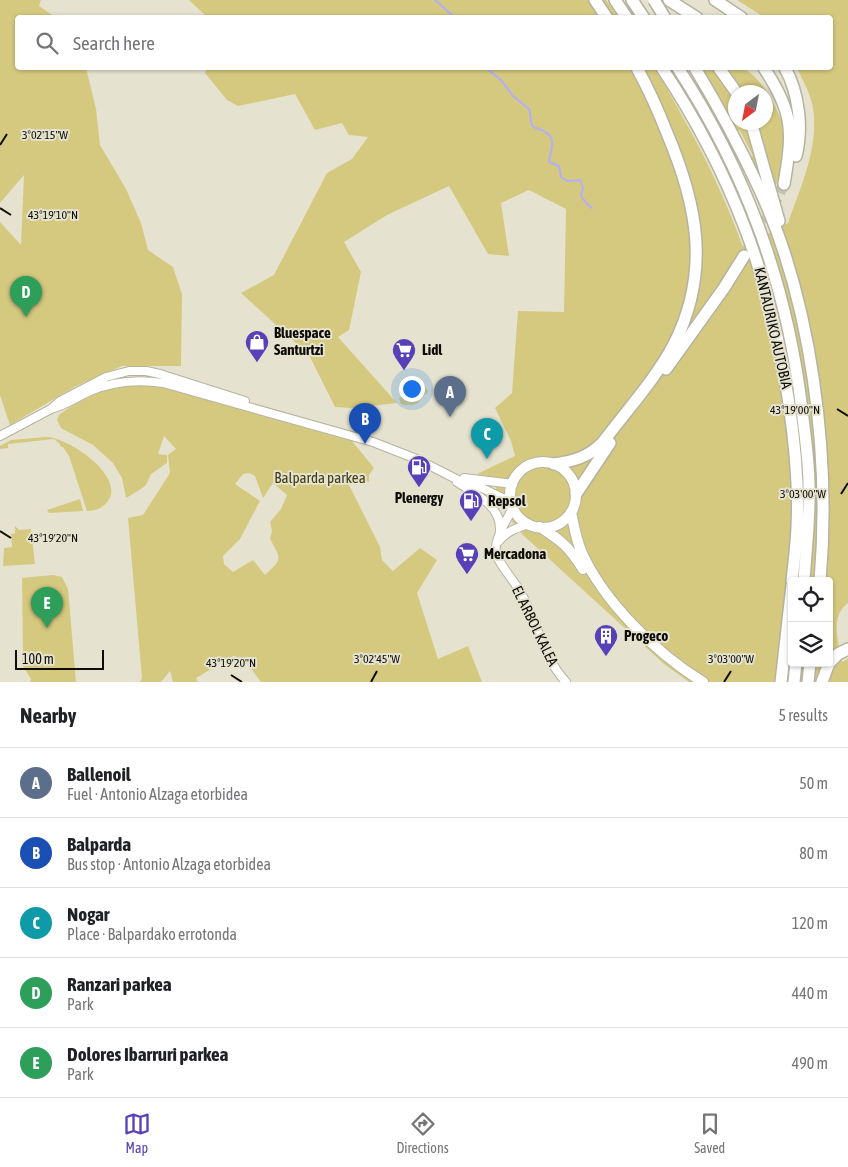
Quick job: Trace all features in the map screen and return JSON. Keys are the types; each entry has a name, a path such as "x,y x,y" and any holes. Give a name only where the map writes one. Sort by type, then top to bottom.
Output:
{"highway":[{"path":"595,0 605,15"},
{"path":"615,0 625,15"},
{"path":"632,0 642,15"},
{"path":"649,0 664,15"},
{"path":"654,0 665,15"},
{"path":"669,0 692,15"},
{"path":"715,0 738,15"},
{"path":"554,464 579,459 588,455 596,449 612,430 651,379 673,344 683,323 693,288 696,238 689,192 662,120 637,70"},
{"name":"KANTAURIKO AUTOBIA","path":"663,70 711,148 730,188 757,258 773,314 785,373 793,428 797,483 797,527 792,577"},
{"path":"679,70 696,96 740,181 769,253 784,308 797,372 809,485 804,577"},
{"name":"KANTAURIKO AUTOBIA","path":"696,70 726,122 760,188 775,227 802,315 813,373 819,427 823,524 820,577"},
{"path":"720,70 731,85"},
{"path":"765,70 778,88 786,107 789,124 790,152 784,184 796,154 799,138 797,99 786,70"},
{"path":"753,130 780,224 791,277"},
{"path":"576,494 604,451 700,322 744,256"},
{"path":"781,682 788,620"},
{"path":"833,659 848,649"},
{"path":"794,682 796,667"},
{"path":"808,682 810,667"},
{"path":"822,682 828,667"}],"main road":[{"path":"537,463 554,464 572,479 576,494 571,512 567,518 554,526 540,527 528,524 520,517 512,505 512,484 516,476 529,465 537,463"},
{"path":"571,512 575,535 581,552 600,584 631,622 664,654 703,682"},
{"path":"540,527 572,551 595,586 632,632 664,662 692,682"}],"street":[{"path":"56,408 60,401 112,374 146,371 184,381 277,414"},
{"path":"0,436 98,388 124,381 146,380 163,383 277,414 397,450 444,474 494,508 499,519 500,532"},
{"path":"433,468 468,478 512,484"},
{"path":"444,474 482,488 512,505"},
{"name":"EL ARBOL KALEA","path":"512,505 500,532 496,556 515,582 528,605 543,647 551,663 566,682"},
{"path":"498,542 504,534 528,524"}],"green space":[{"path":"0,0 41,0 39,6 52,15 15,15 15,70 86,70 96,109 100,145 126,189 141,223 148,250 173,267 182,294 181,366 122,366 76,386 10,425 0,395 0,222 21,245 24,175 0,203"},
{"path":"189,0 606,0 617,15 205,15"},
{"path":"737,0 848,0 848,603 839,615 837,631 842,662 848,659 848,682 689,682 664,664 523,535 501,506 493,477 477,474 515,456 511,441 495,408 512,393 518,311 564,312 566,209 529,190 501,203 509,256 488,254 449,186 387,215 344,242 361,272 349,330 338,337 397,403 351,408 335,407 309,355 241,293 274,275 327,173 352,159 368,137 349,135 342,123 315,130 295,94 238,106 227,100 205,73 206,70 655,70 707,163 723,196 743,247 788,223 804,179 812,149 814,118 812,103 798,70 833,70 833,15 761,15"},
{"path":"701,70 715,70 728,89 728,118"},
{"path":"724,70 746,70 761,85 735,85"},
{"path":"773,102 782,123 786,143 775,188 757,130 773,130"},
{"path":"737,130 748,130 766,196 749,158 753,156 740,131"},
{"name":"Balparda parkea","path":"131,384 156,386 352,441 374,468 369,475 369,482 350,478 348,483 380,547 382,560 393,571 420,548 437,560 417,593 438,659 468,646 482,682 261,682 243,658 233,656 196,678 198,682 173,682 170,671 161,682 140,682 142,678 128,518 143,515 170,473 168,455 176,449 164,436 158,454 167,455 167,463 151,474 146,485 126,498 122,478 113,463 93,445 61,428 57,420 59,415 85,399","holes":["249,473 255,476 263,498 273,483 287,495 281,509 270,522 272,531 270,539 278,558 275,565 265,575 253,560 233,572 224,564 223,556 240,539 260,501 235,484 243,474"]},
{"path":"425,386 428,392 418,403 412,405 401,404 399,398"},
{"path":"55,438 67,443 92,459 102,470 109,480 111,491 108,501 104,506 96,510 87,511 69,456 54,439 8,444 8,448 0,449 0,446 11,440"},
{"path":"80,499 83,511 49,513 47,510"},
{"path":"15,526 19,530 31,529 35,564 3,566 4,548 12,547 11,534 15,533"},
{"path":"53,575 62,577 68,589 76,682 30,682 31,679 21,663 23,657 22,578"}],"waterway":[{"path":"435,0 452,15"},
{"path":"488,70 501,80 513,96 529,109 533,127 549,135 552,142 549,162 559,166 561,177 567,181 580,180 583,188 581,196 592,208"}],"tunnel":[{"path":"747,250 766,221 784,184"}],"place":[{"name":"Ranzari parkea","path":"26,317"},
{"name":"Bluespace Santurtzi","path":"257,363"},
{"name":"Lidl","path":"404,371"},
{"name":"Ballenoil","path":"450,417"},
{"name":"Balparda","path":"365,444"},
{"name":"Nogar","path":"487,459"},
{"name":"Plenergy","path":"419,488"},
{"name":"Repsol","path":"471,522"},
{"name":"Mercadona","path":"467,575"},
{"name":"Dolores Ibarruri parkea","path":"47,628"},
{"name":"Progeco","path":"606,657"}]}
